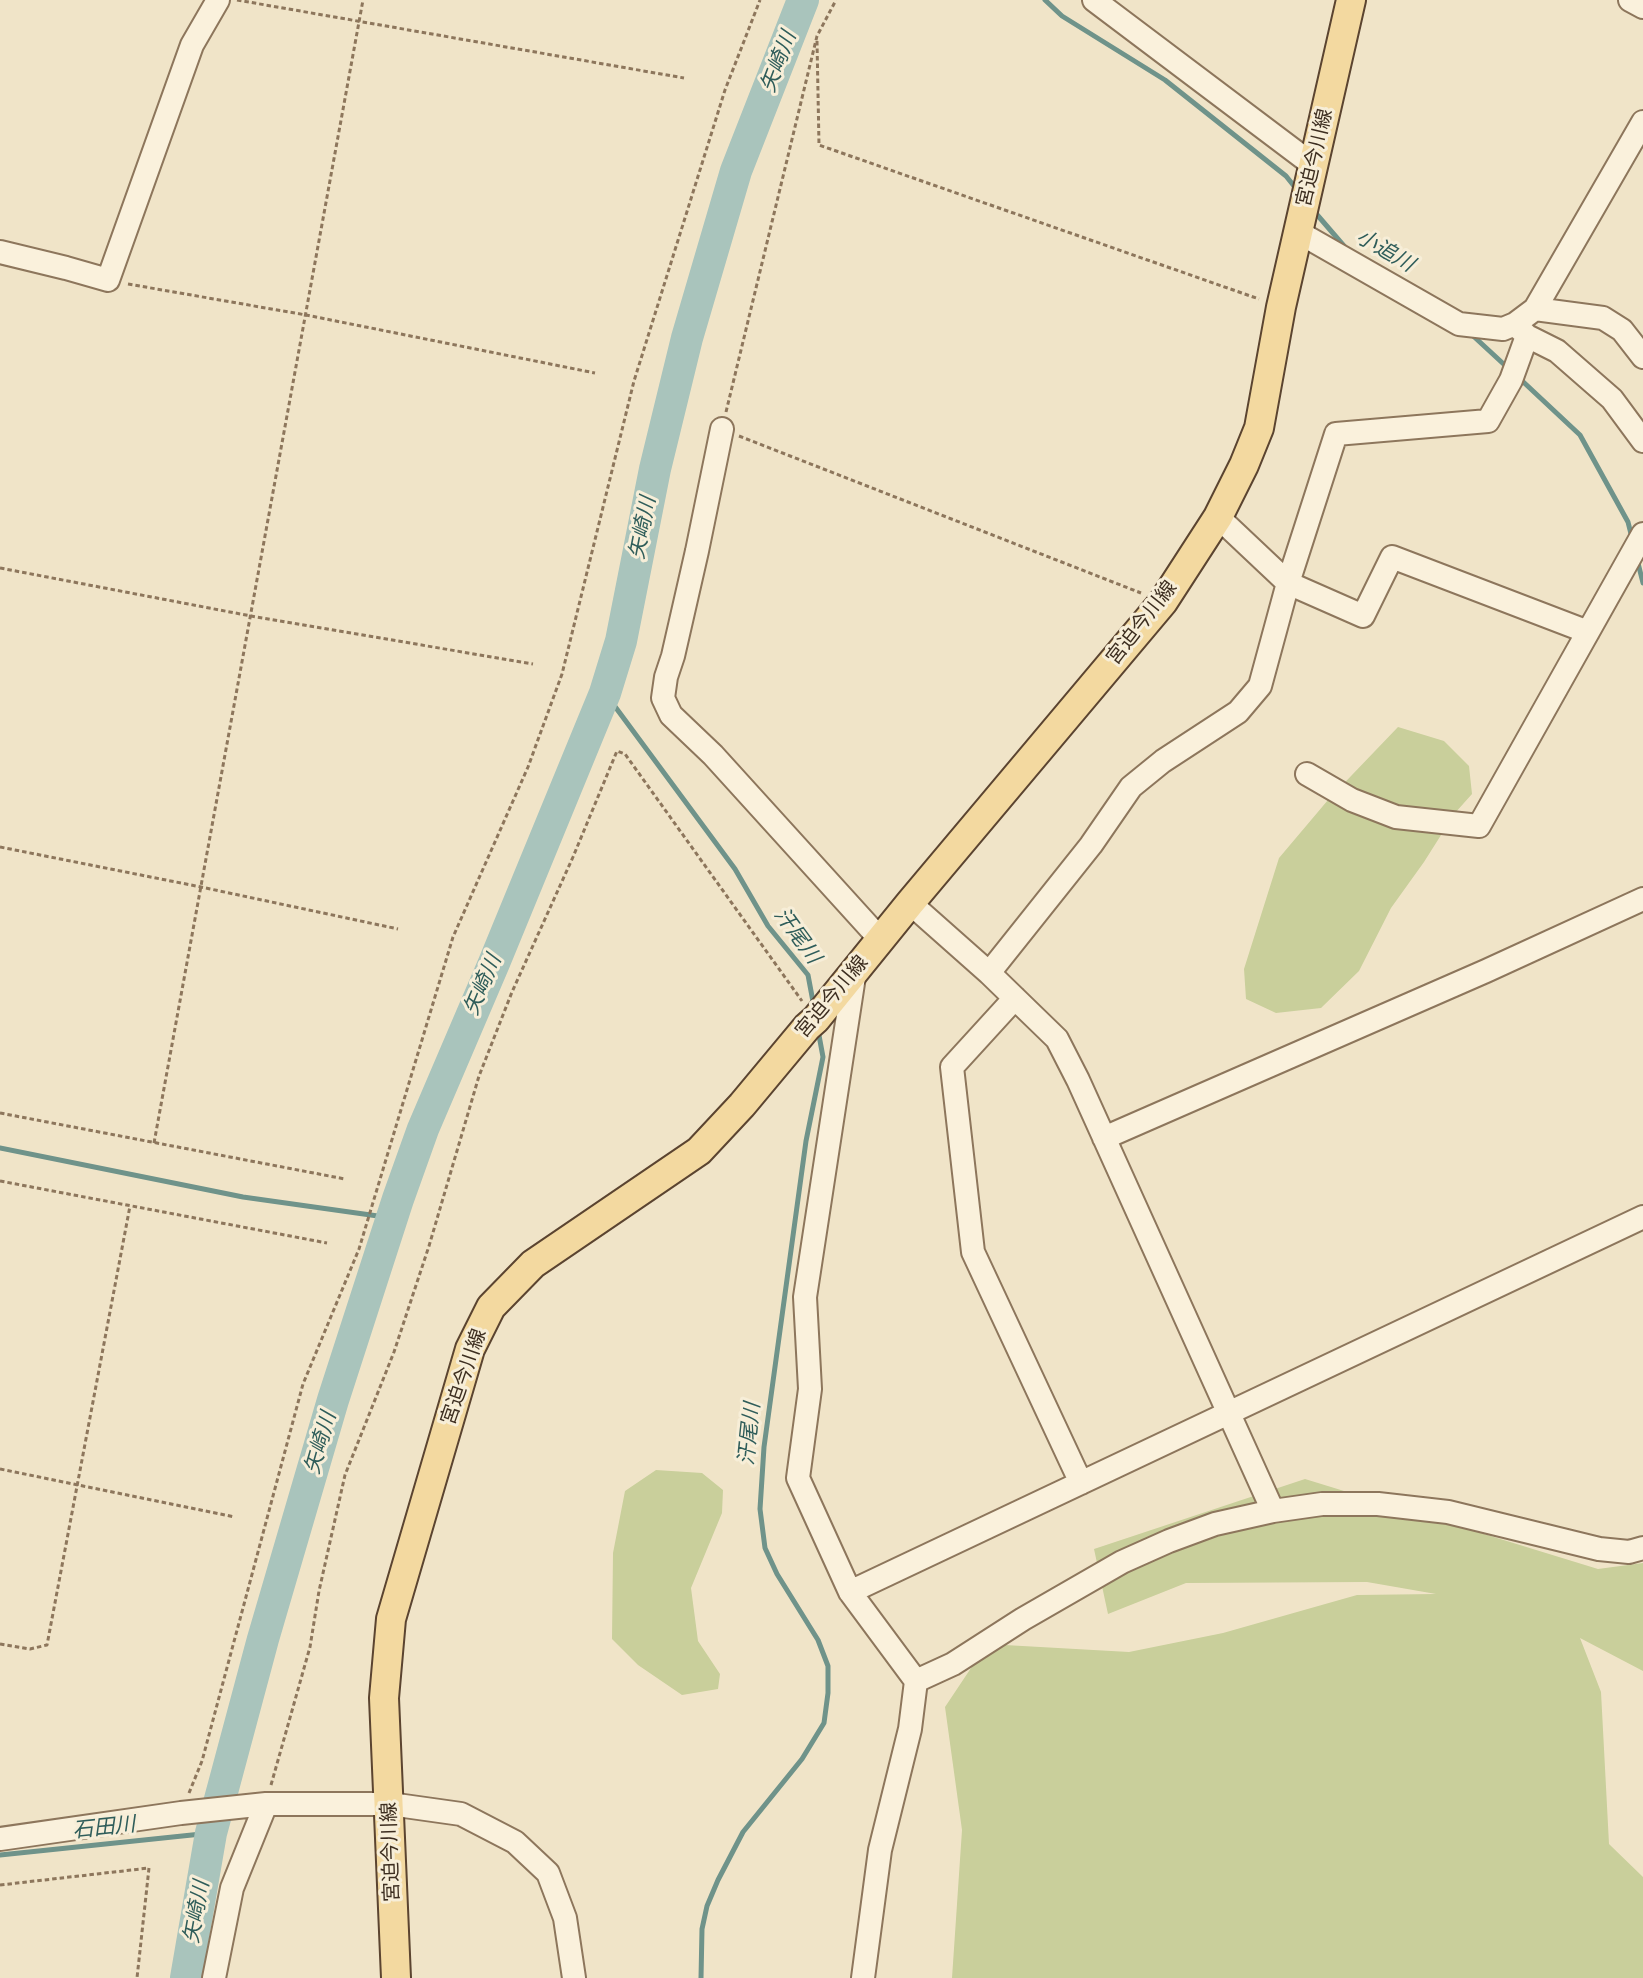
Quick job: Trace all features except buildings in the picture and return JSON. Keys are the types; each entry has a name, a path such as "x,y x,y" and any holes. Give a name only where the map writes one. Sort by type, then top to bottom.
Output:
{"main road":[{"name":"宮迫今川線","path":"396,1978 384,1698 391,1618 470,1349 491,1306 533,1264 699,1151 742,1105 1163,602 1218,517 1244,465 1259,428 1281,307 1351,0"}],"street":[{"path":"0,252 108,280 192,45 218,0"},
{"path":"1094,0 1314,165"},
{"path":"1630,0 1643,7"},
{"path":"989,973 1091,845 1131,787 1163,761 1238,712 1255,694 1260,686 1288,583 1336,434 1488,421 1511,380 1521,330 1643,122"},
{"path":"1298,232 1459,324 1521,330 1557,351 1612,399 1643,441"},
{"path":"1534,309 1602,318 1622,330 1643,357"},
{"path":"722,429 663,698 671,714 713,755 880,939"},
{"path":"1218,517 1288,583 1363,616 1392,557 1588,632"},
{"path":"1307,774 1352,800 1396,817 1479,826 1643,534"},
{"path":"1104,1138 1476,976 1643,899"},
{"path":"910,903 989,973 1057,1039 1078,1080 1273,1511"},
{"path":"855,970 804,1297 810,1389 798,1478 850,1592 916,1681 910,1729 880,1850 863,1978"},
{"path":"1015,998 952,1067 973,1252 1081,1483"},
{"path":"850,1592 1643,1217"},
{"path":"916,1681 953,1665 1023,1618 1122,1562 1215,1524 1273,1511 1322,1504 1378,1504 1448,1512 1599,1549 1629,1552 1643,1548"},
{"path":"214,1978 232,1888 266,1804"},
{"path":"0,1839 181,1813 266,1804 390,1804 461,1814 515,1842 548,1873 565,1918 574,1978"}],"path":[{"path":"237,0 684,78"},
{"path":"154,1143 363,0"},
{"path":"181,1813 202,1761 303,1384 359,1249 453,937 528,766 562,674 634,381 725,90 760,0"},
{"path":"836,0 817,36 722,429 1163,602"},
{"path":"817,36 819,145 1281,307"},
{"path":"108,280 306,315 595,373"},
{"path":"0,568 251,616 533,664"},
{"path":"266,1804 310,1647 319,1591 345,1474 394,1352 429,1246 479,1076 512,992 573,857 617,751 625,754 816,1019"},
{"path":"0,847 398,929"},
{"path":"0,1113 345,1179"},
{"path":"0,1181 327,1243"},
{"path":"0,1644 30,1649 47,1645 130,1206"},
{"path":"0,1469 235,1517"},
{"path":"0,1885 149,1868 136,1978"}],"green space":[{"path":"1398,727 1444,741 1469,766 1472,794 1455,813 1391,908 1359,971 1321,1008 1276,1013 1246,999 1244,969 1279,858 1328,800"},
{"path":"656,1470 702,1473 723,1490 722,1513 691,1588 698,1641 720,1674 718,1689 682,1695 638,1665 612,1639 613,1553 625,1491"},
{"path":"1305,1479 1598,1569 1643,1563 1643,1671 1580,1638 1601,1692 1609,1844 1643,1877 1643,1978 952,1978 962,1830 945,1707 987,1644 1129,1652 1223,1633 1357,1595 1436,1594 1367,1582 1186,1583 1108,1614 1094,1549"}],"waterway":[{"name":"矢崎川","path":"186,1978 211,1833 263,1639 333,1400 423,1129 605,693 621,641 655,469 687,338 736,171 803,0"},
{"name":"小追川","path":"1045,0 1062,16 1165,80 1286,176 1298,191"},
{"name":"小追川","path":"1313,210 1344,246"},
{"name":"小追川","path":"1470,333 1509,369"},
{"name":"小追川","path":"1518,377 1580,435 1628,522 1632,538"},
{"name":"小追川","path":"1637,559 1643,583"},
{"path":"605,693 735,869 768,926 808,975 814,1007"},
{"name":"汗尾川","path":"701,1978 702,1929 707,1906 718,1880 743,1832 802,1759 824,1723 828,1693 828,1666 818,1640 777,1574 765,1548 760,1509 764,1447 806,1141 823,1057 818,1030"},
{"path":"0,1148 243,1197 392,1218"},
{"name":"石田川","path":"0,1855 211,1833"}]}
